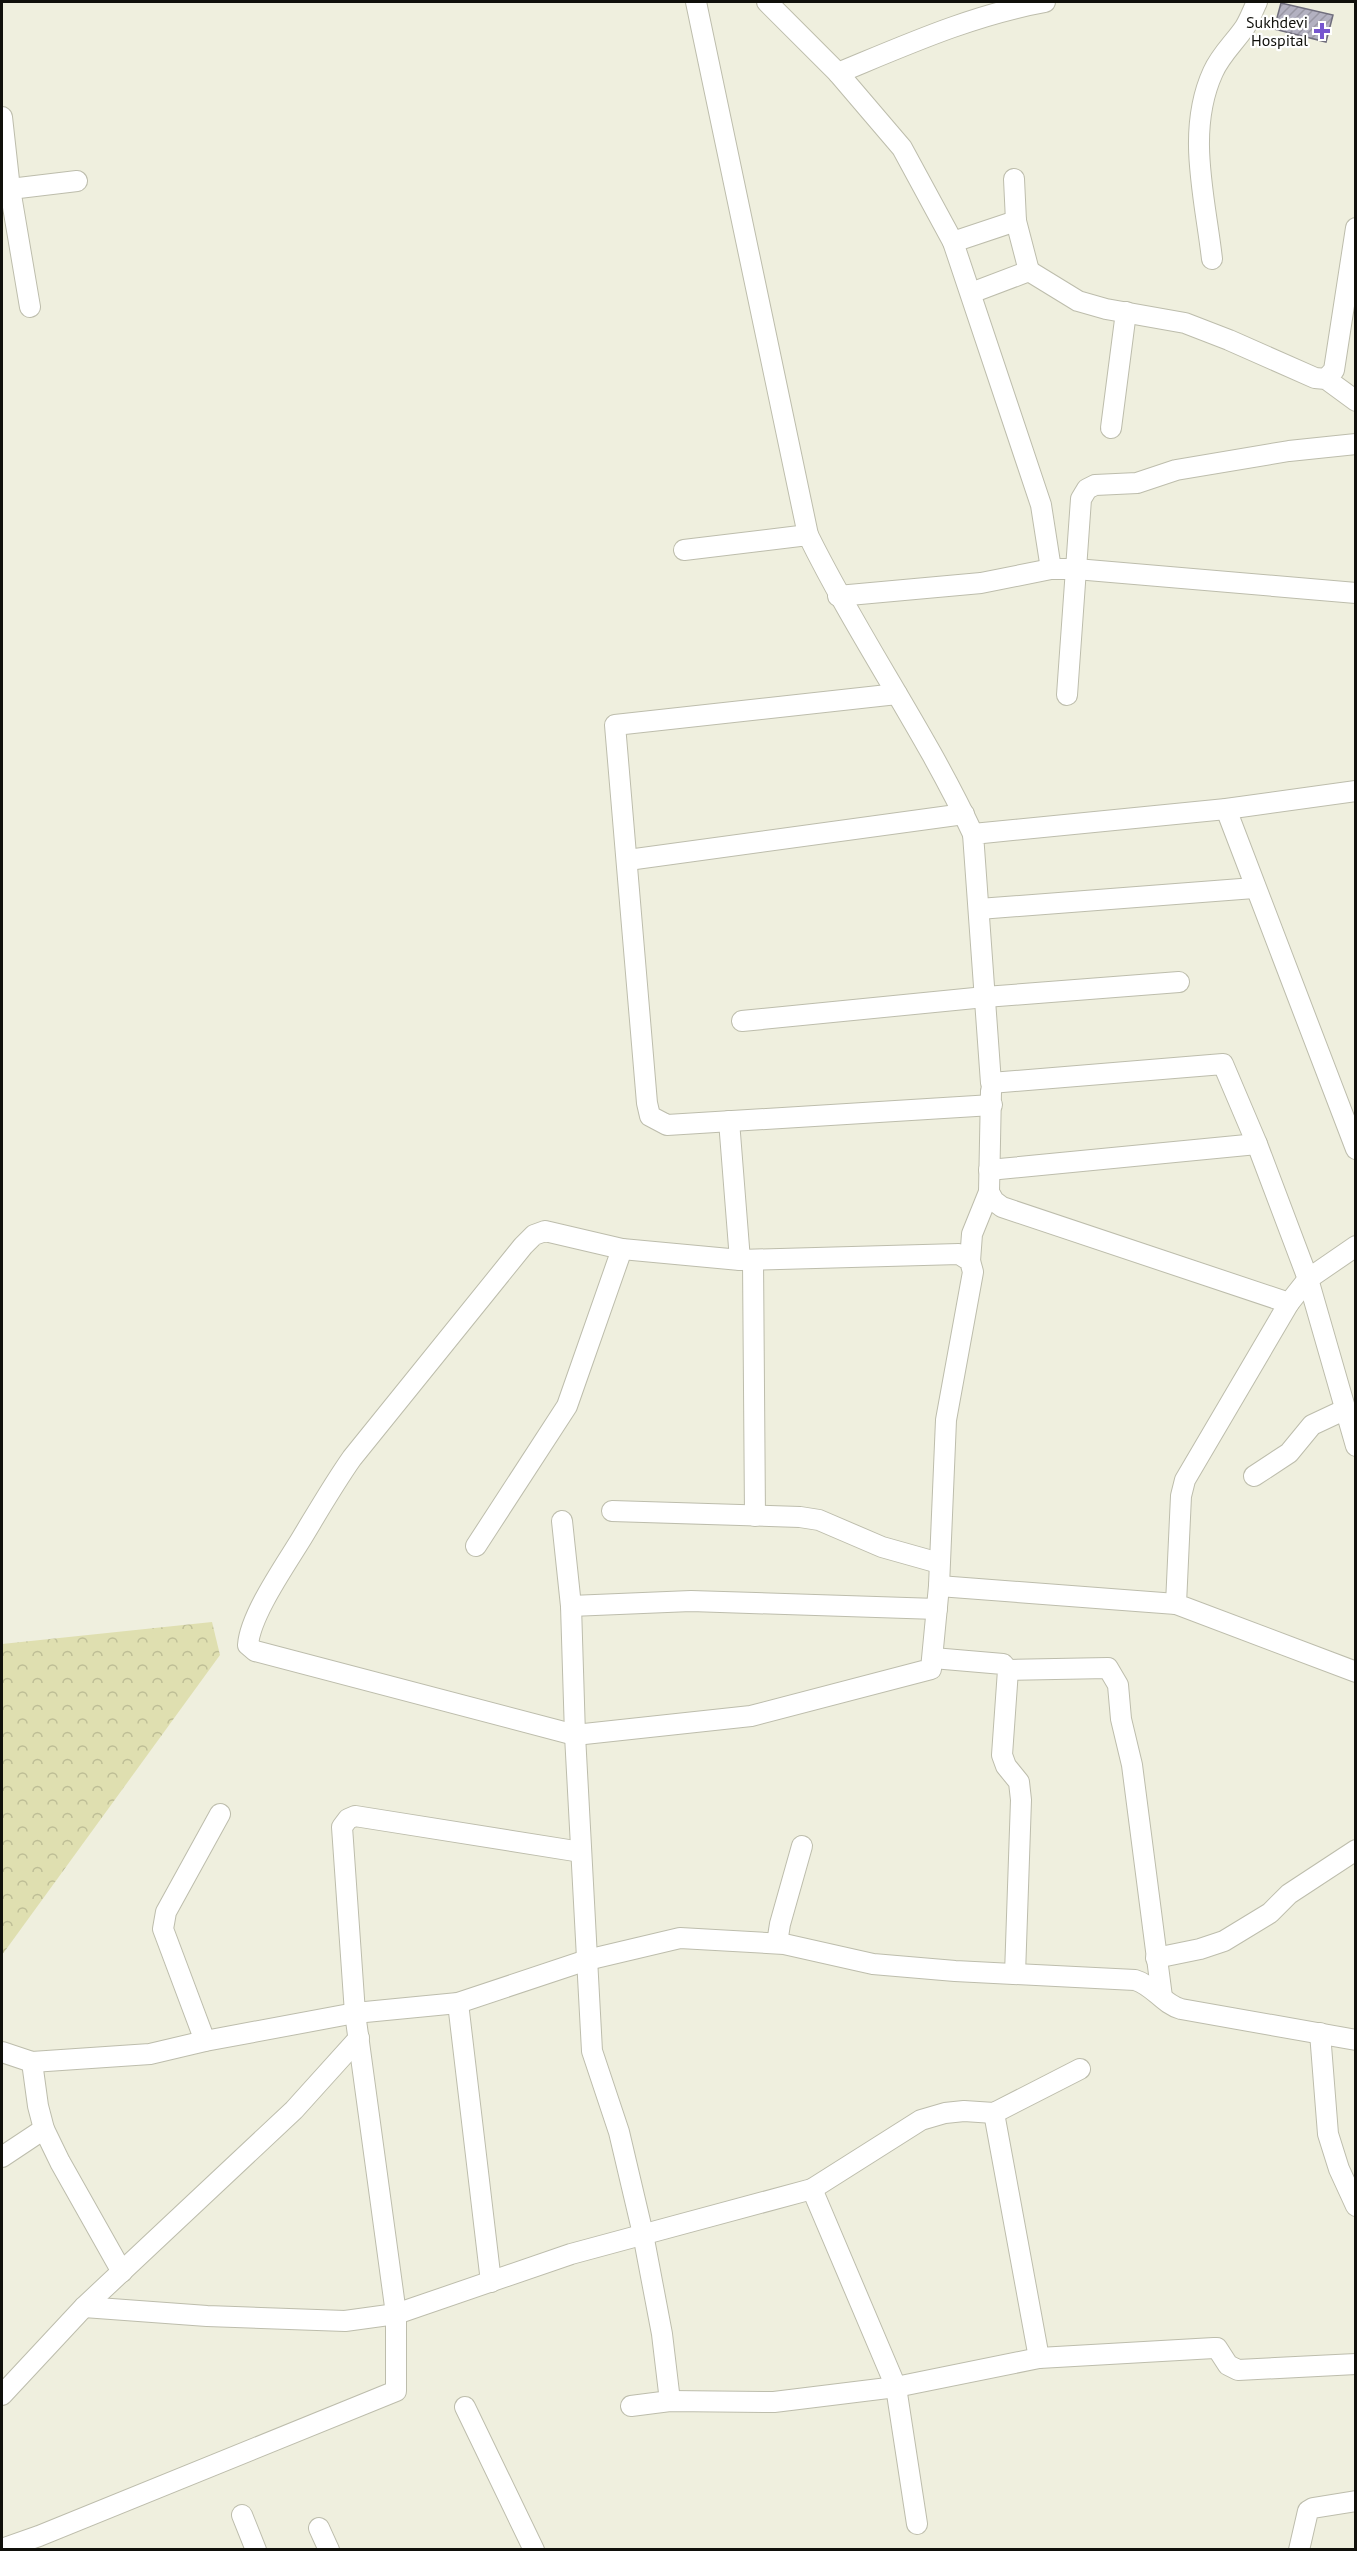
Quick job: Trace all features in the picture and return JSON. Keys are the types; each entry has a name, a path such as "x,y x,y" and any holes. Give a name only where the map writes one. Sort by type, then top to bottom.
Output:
{"street":[{"path":"696,2 808,535 838,596 897,694 974,834 992,1105 988,1191 972,1233 970,1262 973,1272 946,1420 939,1586 931,1669 751,1716 574,1735 255,1651 248,1645 262,1606 328,1492 352,1458 534,1235 545,1231 622,1249 747,1260 959,1254 970,1262"},
{"path":"767,2 838,73 902,148 953,242 1041,505 1052,569"},
{"path":"838,73 954,25 1016,7 1045,2"},
{"path":"1212,259 1197,136 1201,104 1213,71 1228,47 1245,27 1257,2"},
{"path":"2,117 6,189 30,307"},
{"path":"1014,179 1016,220 1029,271 1078,301 1185,323 1315,378 1326,379 1356,401"},
{"path":"6,189 77,182"},
{"path":"953,242 1016,220"},
{"path":"1326,379 1334,370 1356,228"},
{"path":"971,293 1029,271"},
{"path":"1112,428 1126,312"},
{"path":"1067,695 1081,499 1087,489 1095,485 1137,483 1176,470 1289,451 1356,444"},
{"path":"684,550 808,535"},
{"path":"838,596 981,583 1052,569 1076,569 1356,593"},
{"path":"897,694 615,725 647,1103 650,1116 667,1125 992,1105"},
{"path":"974,834 1226,809 1356,791"},
{"path":"1226,809 1254,888 1356,1149"},
{"path":"628,860 964,814"},
{"path":"979,909 1254,888"},
{"path":"742,1021 985,997 1179,982"},
{"path":"991,1083 1219,1062 1227,1067 1308,1279 1356,1446"},
{"path":"729,1121 747,1260 755,1516"},
{"path":"989,1170 1257,1144"},
{"path":"988,1191 994,1201 1002,1207 1289,1303"},
{"path":"1176,1604 1181,1496 1185,1480 1289,1303 1308,1279 1356,1246"},
{"path":"476,1546 567,1406 622,1249"},
{"path":"1254,1476 1289,1453 1312,1425 1344,1410"},
{"path":"612,1511 819,1520 882,1547 939,1563"},
{"path":"562,1521 572,1606 574,1735 592,2051 619,2132 643,2234 662,2334 670,2401"},
{"path":"939,1586 1176,1604 1356,1672"},
{"path":"572,1606 691,1601 937,1609"},
{"path":"933,1658 1003,1664 1008,1670 1002,1755 1006,1766 1019,1782 1021,1800 1015,1974"},
{"path":"1008,1670 1108,1668 1113,1674 1118,1685 1121,1719 1132,1765 1162,1997"},
{"path":"205,2041 163,1929 166,1912 220,1814"},
{"path":"2,2549 39,2536 209,2465 394,2394 398,2389 396,2314 355,2013 342,1827 348,1819 355,1816 581,1852"},
{"path":"777,1943 780,1924 802,1846"},
{"path":"1156,1958 1200,1949 1224,1941 1270,1913 1289,1894 1356,1850"},
{"path":"2,2052 32,2062 150,2054 205,2041 355,2013 458,2003 587,1960 680,1938 777,1943 873,1964 1135,1980 1144,1983 1174,2007 1181,2009 1356,2040"},
{"path":"458,2003 491,2282"},
{"path":"1320,2033 1328,2134 1339,2169 1356,2206"},
{"path":"2,2395 84,2307 294,2109 359,2038"},
{"path":"32,2062 38,2106 44,2128 60,2162 122,2272"},
{"path":"84,2307 207,2316 345,2321 396,2314 571,2254 812,2189 921,2120 945,2113 964,2111 994,2113 1080,2069"},
{"path":"994,2113 1039,2358"},
{"path":"2,2157 44,2128"},
{"path":"812,2189 896,2387 917,2524"},
{"path":"631,2406 670,2401 774,2402 896,2387 1039,2358 1217,2348 1228,2365 1238,2370 1356,2364"},
{"path":"465,2407 534,2550"},
{"path":"1299,2550 1308,2511 1313,2508 1356,2501"},
{"path":"242,2515 256,2550"},
{"path":"319,2528 329,2550"}],"green space":[{"path":"212,1622 220,1655 2,1955 2,1644"}],"building":[{"path":"1281,3 1333,15 1326,42 1274,29"}],"place":[{"name":"Sukhdevi Hospital","path":"1322,31"}]}
